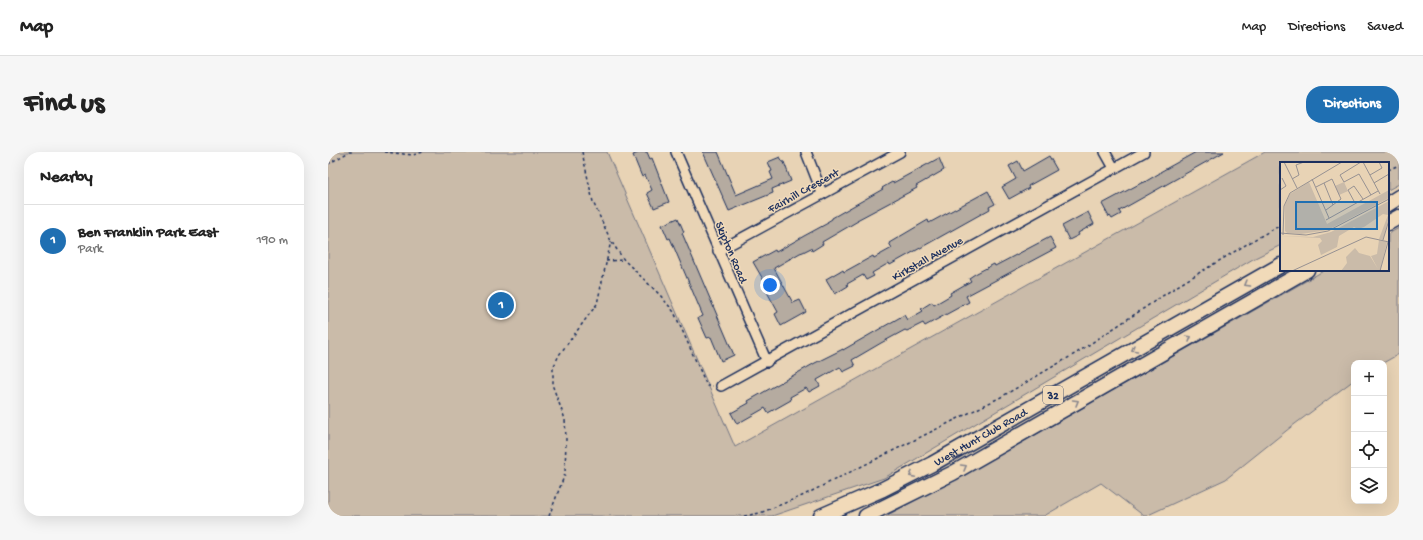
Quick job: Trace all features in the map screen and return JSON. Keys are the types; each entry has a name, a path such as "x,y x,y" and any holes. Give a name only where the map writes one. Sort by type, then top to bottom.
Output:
{"main road":[{"path":"1389,203 1399,197"},
{"path":"1389,222 1399,217"},
{"name":"West Hunt Club Road","path":"821,516 883,489 932,464 1280,266"},
{"name":"West Hunt Club Road","path":"866,516 953,473 1305,271"}],"street":[{"name":"Skipton Road","path":"676,152 767,362"},
{"path":"806,152 817,176 822,193"},
{"name":"Fairhill Crescent","path":"718,251 822,193 900,152"},
{"path":"1105,152 1114,168"},
{"name":"Kirkstall Avenue","path":"722,386 1144,152"}],"path":[{"path":"328,164 349,152 352,152"},
{"path":"384,152 413,155 423,152"},
{"path":"582,152 593,202 611,241 624,260 660,295 674,312 707,386 722,386"},
{"path":"1389,170 1399,165"},
{"path":"744,516 760,512 802,496 1001,397 1078,352 1179,285 1280,226"},
{"path":"548,516 565,474 565,419 553,387 553,368 559,355 597,304 611,241"},
{"path":"606,261 624,260"}],"shaded area":[{"path":"328,152 607,152 735,447 1265,152 1399,152 1399,184 1389,189 1389,162 1280,162 1280,246 1253,259 884,478 772,516 328,516"},
{"path":"1399,228 1399,354 1387,361 1351,360 1351,382 1291,427 1226,479 1146,516 1101,483 1044,516 886,516 1012,448 1323,271 1389,271 1389,233"}],"building":[{"path":"641,152 647,152 650,159 652,158 669,202 654,208 647,193 652,190 645,175 642,177 633,155"},
{"path":"703,152 718,152 736,195 773,179 770,172 772,171 768,162 780,157 784,162 791,181 772,189 773,193 729,211"},
{"path":"1196,152 1224,152 1119,211 1121,214 1112,219 1110,216 1109,217 1102,204 1143,183"},
{"path":"1049,156 1057,170 1028,186 1029,188 1009,199 1002,187 1016,179 1009,166 1018,161 1023,171"},
{"path":"939,158 944,170 916,186 917,188 857,220 858,221 822,242 823,244 812,251 811,248 774,268 793,303 800,300 806,312 781,326 775,314 778,312 762,283 764,281 753,262 775,250 776,252 828,223 827,222 832,218 883,189 882,188 892,182 893,183"},
{"path":"988,191 995,204 989,207 990,209 890,265 889,263 872,273 874,276 866,280 863,275 847,284 848,286 835,294 826,279 840,271 843,270 844,272 873,256 874,258 892,248 889,243 916,227 928,220 929,223"},
{"path":"1088,212 1094,224 1069,240 1062,226"},
{"path":"678,218 684,232 682,233 734,355 721,361 711,337 707,338 698,318 703,316 670,238 668,239 662,225"},
{"path":"1050,237 1056,248 966,296 969,302 925,326 923,323 907,331 905,330 881,343 852,360 855,366 843,372 840,367 817,380 820,386 809,392 806,388 790,397 791,400 768,413 765,408 737,424 731,413 749,403 748,401 815,363 843,350 904,315 907,320 923,311 921,309 932,302 934,305 951,295 950,293 971,281 969,278 975,274 994,264 995,266"}],"place":[{"name":"Ben Franklin Park East","path":"501,305"}]}
